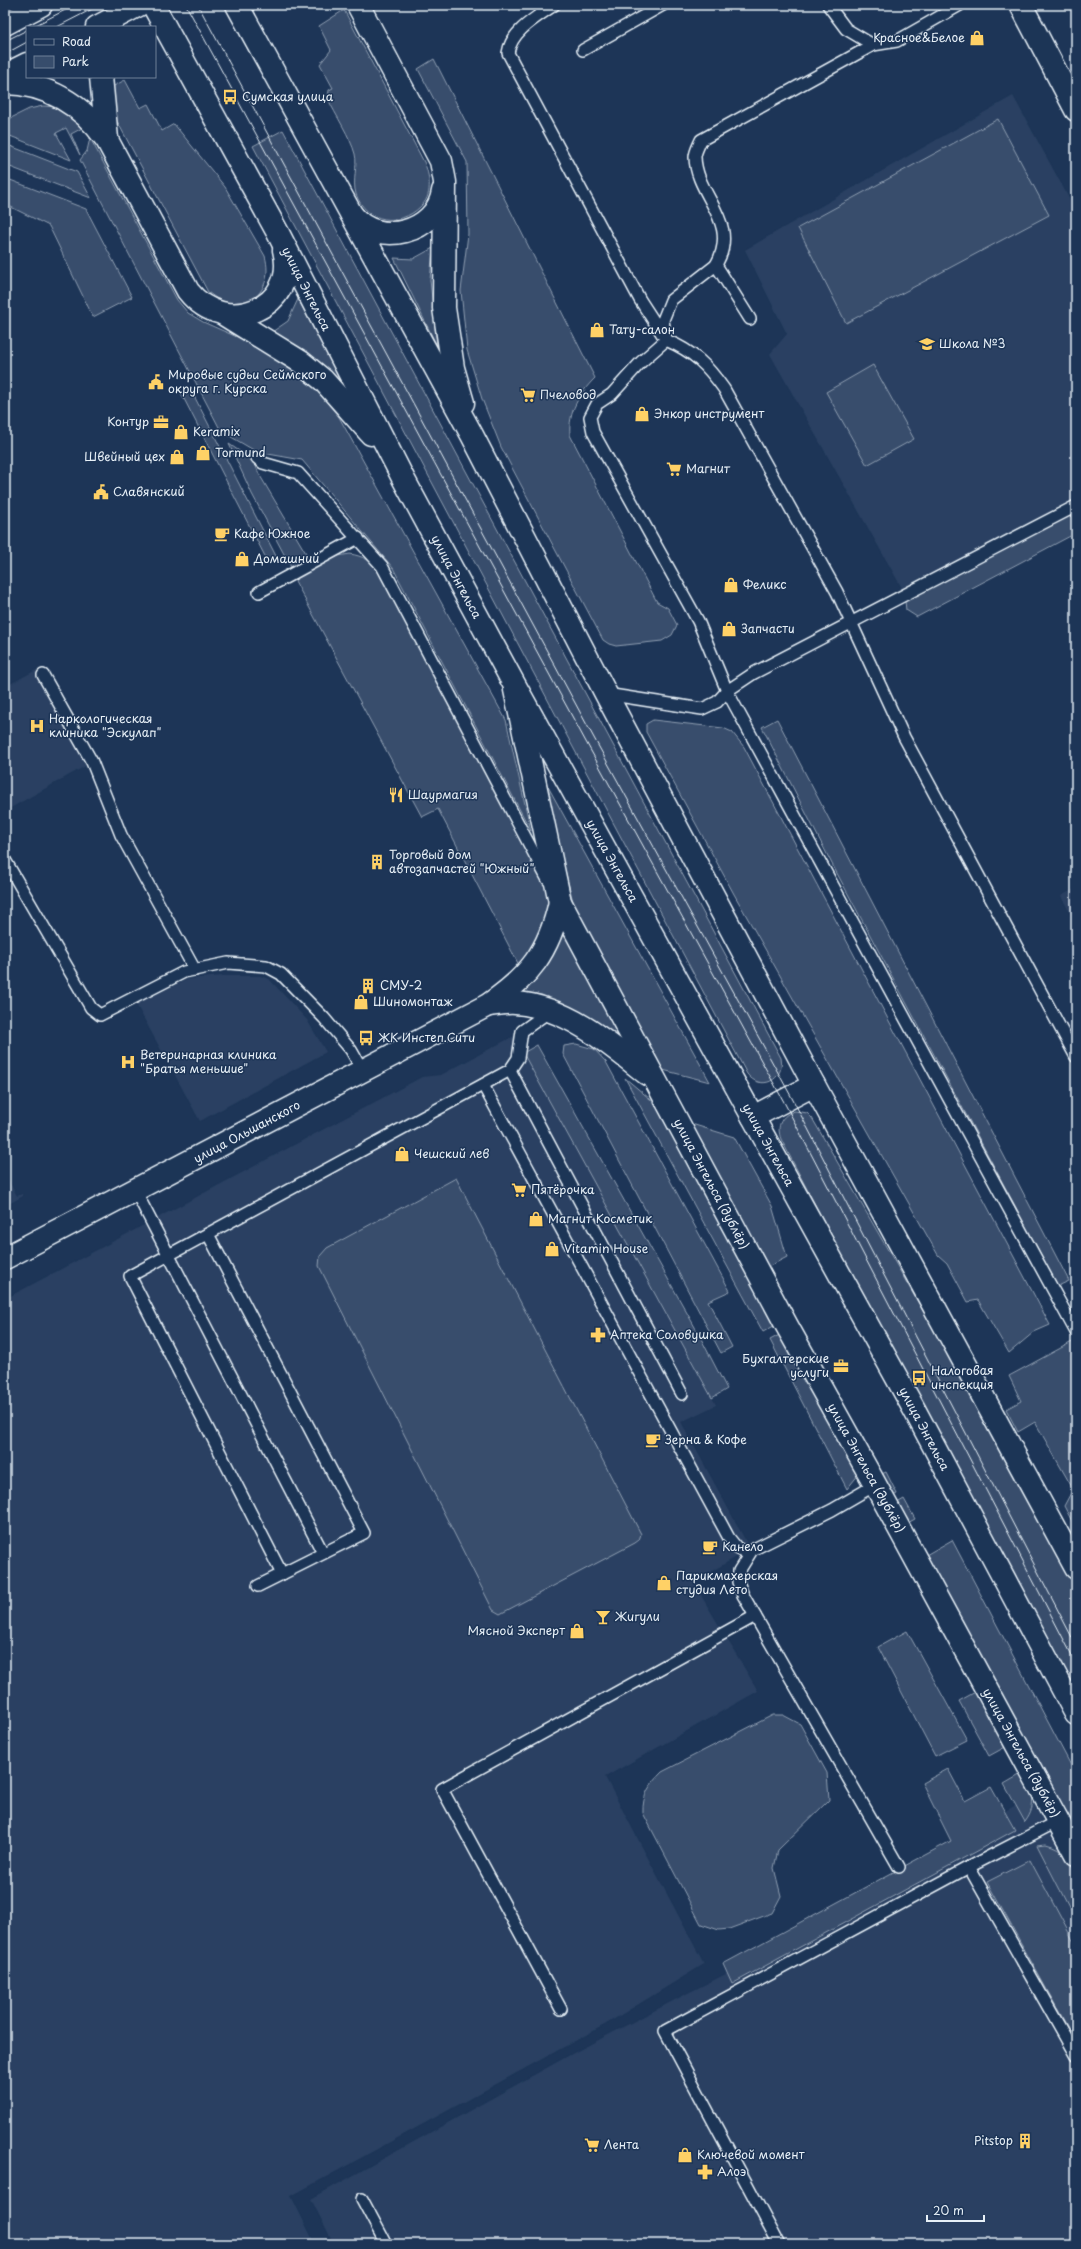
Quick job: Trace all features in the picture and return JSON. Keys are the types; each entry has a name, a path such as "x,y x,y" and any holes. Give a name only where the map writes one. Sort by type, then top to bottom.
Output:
{"main road":[{"path":"5,24 41,5"},
{"name":"улица Энгельса","path":"153,5 283,243 404,480 514,684 914,1409 1076,1714"},
{"path":"237,5 347,209 472,435 606,694 814,1085 1076,1568"},
{"path":"358,5 441,161 445,182 444,308 453,368 472,435"},
{"path":"1021,5 1076,110"},
{"path":"99,26 125,15"},
{"path":"5,75 26,64"},
{"path":"101,78 107,140"},
{"path":"5,83 37,87 72,103 96,125 107,140 188,291 204,307 225,315 301,362 323,380 373,437 404,480"},
{"path":"347,209 354,218 373,230 383,233 405,232 416,228 433,214 443,194 445,182"},
{"path":"225,315 247,314 257,310 274,296 284,276 286,254 283,243"},
{"path":"488,1005 511,989 537,962 551,934 560,902 514,684"},
{"name":"улица Энгельса (дублёр)","path":"560,902 787,1326 1076,1854"},
{"path":"488,1005 515,1002 534,1005 552,1011 594,1033 656,1082"},
{"name":"улица Ольшанского","path":"5,1258 488,1005"},
{"path":"753,1117 814,1085"}],"lane":[{"path":"554,5 526,26 512,41 508,53 640,300 666,340 686,349 709,368 724,389 837,592 904,737 1076,1057"},
{"path":"583,50 663,5"},
{"path":"828,5 846,29 873,45"},
{"path":"666,340 663,320 671,300 716,265 721,256 724,236 721,219 698,174 695,156 701,140 873,45 897,41 960,5"},
{"path":"716,265 750,319"},
{"path":"666,340 641,362 612,394 597,404 590,417 590,425 698,621 727,691 1076,1332"},
{"path":"257,458 263,463 298,473 382,566 393,584 560,902"},
{"path":"606,694 702,709 717,702 727,691 754,673 851,621 1076,506"},
{"path":"259,592 358,538"},
{"path":"43,675 92,762 121,835 195,970"},
{"path":"5,860 91,1008 100,1015 184,972 228,964 266,966 281,974 324,1018 351,1050 363,1071"},
{"path":"282,1574 130,1276 510,1070 518,1058 522,1031 552,1011"},
{"path":"510,1070 682,1394"},
{"path":"483,1084 729,1538 737,1548 748,1554"},
{"path":"136,1190 323,1553"},
{"path":"208,1234 364,1533 258,1586"},
{"path":"875,1485 832,1510 765,1542 748,1554 739,1571 738,1582 755,1616 899,1867"},
{"path":"561,2009 442,1789 755,1616"},
{"path":"779,2244 665,2031 969,1867 1058,1821"},
{"path":"969,1867 1076,2056"},
{"path":"362,2199 386,2244"}],"shaded area":[{"name":"Школа №3","path":"1013,96 1076,211 1076,498 902,588 770,354 787,334 745,250"},
{"name":"Наркологическая клиника \"Эскулап\"","path":"38,669 89,764 5,811 5,687"},
{"path":"1076,888 1076,924 1061,896"},
{"path":"224,976 260,976 269,979 307,1020 326,1052 200,1121 136,1004 188,979"},
{"path":"514,1036 716,1405 681,1422 750,1549 693,1582 758,1691 605,1777 704,1964 606,2024 291,2196 315,2244 5,2244 5,1299 422,1077 441,1075"},
{"path":"5,1174 17,1196 22,1194 23,1196 5,1206"},
{"path":"1076,1773 1076,2244 334,2244 311,2199 570,2055 692,1991 807,1934 800,1922"}],"green space":[{"path":"344,10 427,169 429,192 427,198 420,207 403,217 384,219 367,211 361,204 355,189 355,154 347,134 328,99 329,90 333,88 320,64 331,50 319,26"},
{"path":"434,59 595,378 584,390 576,404 571,419 570,435 657,602 668,608 677,625 672,635 662,641 616,646 603,640 501,447 482,399 467,350 461,291 468,234 467,162 418,69"},
{"path":"125,80 140,108 148,104 162,131 174,124 225,187 265,256 267,270 265,282 260,292 252,299 243,303 232,303 220,300 208,292 116,119 112,107 112,87"},
{"path":"43,106 57,107 86,126 71,134 80,155 66,128 56,133 71,160 5,134 5,121 29,109"},
{"path":"998,119 1049,215 846,323 798,228"},
{"path":"283,130 781,1058 779,1072 771,1081 765,1083 759,1082 747,1074 253,146"},
{"path":"90,138 177,300 188,313 203,322 253,344 302,373 339,417 506,720 531,831 393,568 302,460 257,452 221,431 80,160 87,151"},
{"path":"5,144 77,172 91,198 5,165"},
{"path":"5,178 86,209 132,297 93,317 49,226 5,204"},
{"path":"433,248 430,280 437,346 394,258 413,259"},
{"path":"298,299 345,387 309,355 272,332 288,321"},
{"path":"873,365 914,439 867,465 826,392"},
{"path":"190,388 277,558 269,564 181,393"},
{"path":"229,444 254,461 259,474 310,560 292,569 252,494"},
{"path":"1076,511 1076,533 917,617 906,610 905,601"},
{"path":"350,554 367,559 381,570 541,870 548,893 549,910 523,973 438,809 422,817 294,579 338,556"},
{"path":"777,719 1069,1281 1058,1286 832,864 762,727"},
{"path":"653,720 723,728 732,732 744,747 1050,1325 1034,1332 1009,1353 978,1300 968,1302 947,1263 938,1255 734,894 646,732 646,724"},
{"path":"540,772 710,1082 659,1069 576,913"},
{"path":"564,925 631,1051 586,1020 542,995 524,992 548,961"},
{"path":"576,1044 594,1049 606,1062 730,1291 708,1301 732,1347 721,1353 563,1054 564,1046"},
{"path":"537,1045 696,1329 727,1389 712,1398 523,1053"},
{"path":"625,1078 668,1114 781,1322 763,1332"},
{"path":"795,1111 807,1113 812,1118 1007,1457 1076,1585 1076,1698 928,1422 781,1139 779,1130 783,1118"},
{"path":"685,1122 734,1137 772,1206 787,1257 764,1269"},
{"path":"456,1178 641,1534 639,1540 635,1543 500,1614 493,1610 319,1266 320,1256 327,1248"},
{"path":"787,1331 863,1469 847,1489 770,1340"},
{"path":"1072,1342 1076,1350 1076,1529 1064,1506 1073,1489 1035,1422 1018,1432 1006,1409 1021,1401 1009,1376"},
{"path":"886,1472 897,1494 887,1499 875,1477"},
{"path":"904,1499 915,1519 902,1526 892,1506"},
{"path":"952,1540 1076,1775 1076,1845 919,1559"},
{"path":"907,1631 967,1740 935,1756 878,1647"},
{"path":"979,1690 1009,1745 989,1756 959,1701"},
{"path":"773,1715 783,1715 800,1724 827,1773 829,1800 778,1850 774,1868 781,1896 772,1913 729,1929 719,1930 701,1924 643,1813 645,1795 650,1786 662,1772"},
{"path":"948,1769 965,1801 991,1787 1015,1830 732,1984 723,1964 951,1841 922,1783"},
{"path":"1023,1773 1029,1786 1032,1798 1031,1810 1025,1822 1004,1784"},
{"path":"1046,1844 1057,1848 1071,1863 1076,1885 1076,1921 1037,1845"},
{"path":"1030,1860 1076,1946 1076,2042 987,1882"}],"tram line":[{"path":"34,26 75,5"},
{"path":"59,26 100,5"},
{"path":"186,5 586,742 784,1102 1076,1663"},
{"path":"198,5 594,738 792,1098 1076,1645"},
{"path":"5,41 26,30"},
{"path":"5,54 26,43"}],"place":[{"name":"Красное&Белое","path":"977,38"},
{"name":"Сумская улица","path":"230,97"},
{"name":"Тату-салон","path":"597,330"},
{"name":"Школа №3","path":"927,344"},
{"name":"Мировые судьи Сеймского округа г. Курска","path":"156,382"},
{"name":"Пчеловод","path":"528,395"},
{"name":"Энкор инструмент","path":"642,414"},
{"name":"Контур","path":"161,422"},
{"name":"Keramix","path":"181,432"},
{"name":"Tormund","path":"203,453"},
{"name":"Швейный цех","path":"177,457"},
{"name":"Магнит","path":"674,469"},
{"name":"Славянский","path":"101,492"},
{"name":"Кафе Южное","path":"222,534"},
{"name":"Домашний","path":"242,559"},
{"name":"Феликс","path":"731,585"},
{"name":"Запчасти","path":"729,629"},
{"name":"Наркологическая клиника \"Эскулап\"","path":"37,726"},
{"name":"Шаурмагия","path":"396,795"},
{"name":"Торговый дом автозапчастей \"Южный\"","path":"377,862"},
{"name":"СМУ-2","path":"368,986"},
{"name":"Шиномонтаж","path":"361,1002"},
{"name":"ЖК Инстеп.Сити","path":"366,1038"},
{"name":"Ветеринарная клиника \"Братья меньшие\"","path":"128,1062"},
{"name":"Чешский лев","path":"402,1154"},
{"name":"Пятёрочка","path":"519,1190"},
{"name":"Магнит Косметик","path":"536,1219"},
{"name":"Vitamin House","path":"552,1249"},
{"name":"Аптека Соловушка","path":"598,1335"},
{"name":"Бухгалтерские услуги","path":"841,1366"},
{"name":"Налоговая инспекция","path":"919,1378"},
{"name":"Зерна & Кофе","path":"653,1440"},
{"name":"Канело","path":"710,1547"},
{"name":"Парикмаxерская студия Лето","path":"664,1583"},
{"name":"Жигули","path":"603,1617"},
{"name":"Мясной Эксперт","path":"577,1631"},
{"name":"Pitstop","path":"1025,2141"},
{"name":"Лента","path":"592,2145"},
{"name":"Ключевой момент","path":"685,2155"},
{"name":"Алоэ","path":"705,2172"}]}
